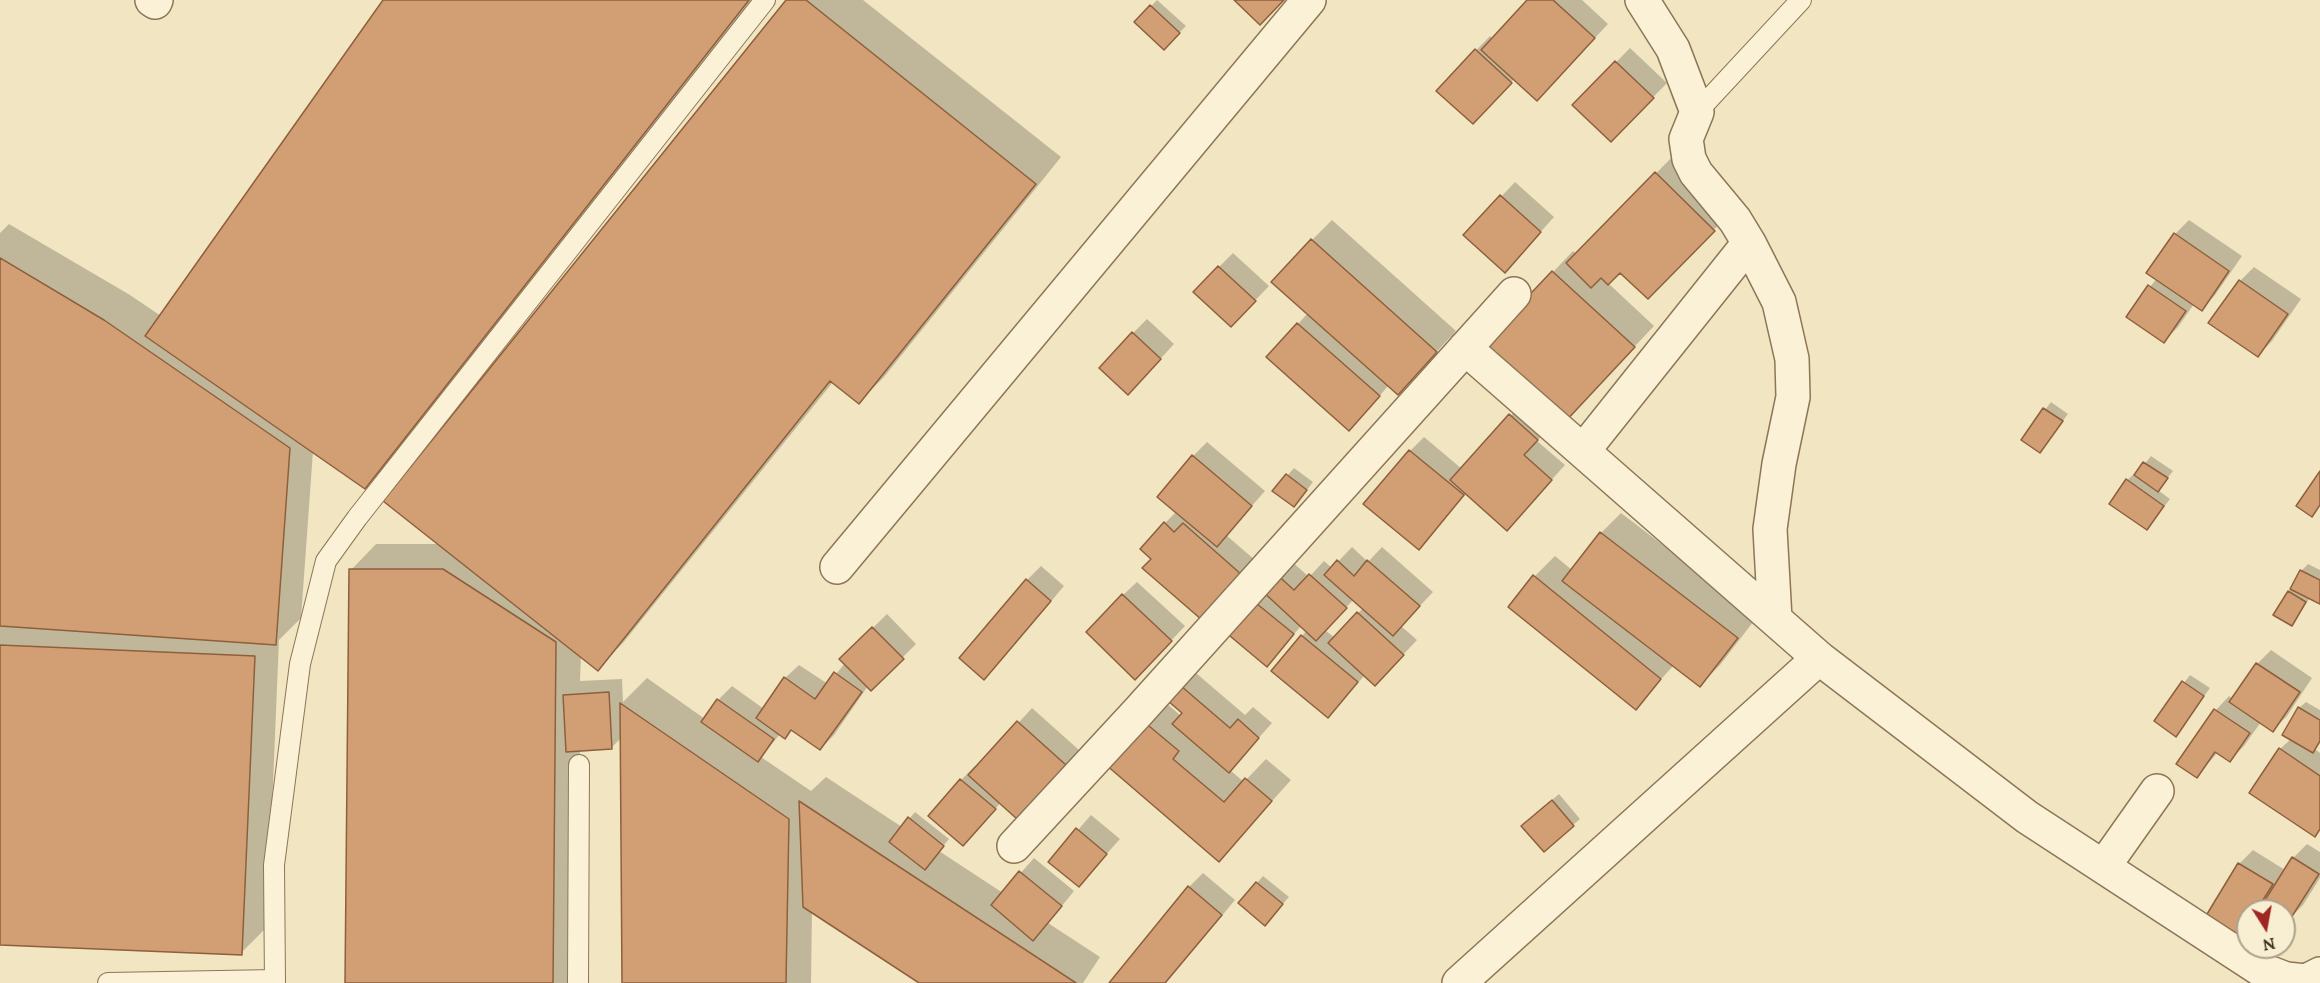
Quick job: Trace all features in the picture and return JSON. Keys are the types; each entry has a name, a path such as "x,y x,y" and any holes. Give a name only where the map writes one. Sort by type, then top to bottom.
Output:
{"street":[{"path":"837,567 1309,0"},
{"path":"1642,0 1673,49 1697,112 1686,139 1689,159 1696,173 1735,220 1779,302 1791,359 1793,397 1779,464 1770,529 1775,619"},
{"path":"1583,451 1749,243"},
{"path":"1014,846 1138,712 1514,294"},
{"path":"1465,348 1819,658 2027,817 2260,969 2286,979 2306,981 2320,974"},
{"path":"1459,983 1819,658"},
{"path":"2104,866 2157,790"}],"lane":[{"path":"108,983 275,982 274,865 300,664 326,561 357,518 765,0"},
{"path":"1697,112 1802,0"},
{"path":"578,983 579,765"}],"building":[{"path":"383,0 749,0 365,489 145,336"},
{"path":"786,0 806,0 1036,184 859,404 830,381 598,671 383,501"},
{"path":"1234,0 1284,0 1260,25"},
{"path":"1527,0 1553,0 1595,38 1537,101 1481,50"},
{"path":"1150,5 1180,33 1164,50 1134,22"},
{"path":"1475,49 1512,83 1473,124 1436,91"},
{"path":"1615,61 1654,98 1611,142 1572,105"},
{"path":"1655,172 1715,231 1648,299 1620,273 1608,285 1601,278 1591,288 1566,263"},
{"path":"1500,195 1541,232 1505,273 1463,235"},
{"path":"2174,233 2229,271 2202,311 2146,273"},
{"path":"1311,239 1437,352 1398,395 1271,282"},
{"path":"0,258 104,320 290,448 276,645 0,626"},
{"path":"1218,266 1256,301 1231,327 1193,292"},
{"path":"1552,271 1635,347 1564,423 1481,346"},
{"path":"2239,280 2288,314 2258,357 2208,323"},
{"path":"2148,285 2186,311 2164,343 2126,317"},
{"path":"1297,323 1380,396 1349,431 1266,357"},
{"path":"1132,332 1161,359 1128,395 1099,368"},
{"path":"2043,408 2063,421 2040,453 2021,440"},
{"path":"1509,414 1538,440 1524,455 1552,480 1507,531 1450,480"},
{"path":"1409,450 1464,495 1419,550 1363,504"},
{"path":"1192,455 1252,506 1217,547 1157,497"},
{"path":"2143,462 2168,478 2158,492 2134,475"},
{"path":"2320,471 2320,505 2312,517 2296,506"},
{"path":"1286,474 1307,490 1294,507 1272,491"},
{"path":"2126,479 2164,506 2147,530 2109,504"},
{"path":"1164,522 1174,532 1183,523 1242,575 1202,620 1142,568 1151,559 1140,549"},
{"path":"1600,532 1738,638 1700,687 1562,581"},
{"path":"1337,560 1354,576 1367,560 1420,606 1393,636 1324,575"},
{"path":"349,569 443,569 556,642 553,983 345,983"},
{"path":"2300,570 2320,580 2320,604 2290,589"},
{"path":"1274,572 1294,590 1309,574 1347,608 1316,641 1259,588"},
{"path":"1533,575 1661,679 1636,710 1508,607"},
{"path":"1026,579 1051,601 984,680 959,658"},
{"path":"2288,591 2306,602 2292,626 2273,615"},
{"path":"1122,594 1172,641 1135,680 1086,632"},
{"path":"1251,599 1294,634 1267,667 1224,631"},
{"path":"1357,612 1404,655 1375,686 1328,643"},
{"path":"872,627 904,659 871,691 839,659"},
{"path":"1301,635 1358,682 1328,718 1271,671"},
{"path":"0,645 255,656 242,955 0,945"},
{"path":"2256,663 2300,692 2273,732 2229,702"},
{"path":"834,672 862,692 820,750 791,730 785,739 756,718 784,677 815,699"},
{"path":"2182,681 2204,696 2176,737 2154,721"},
{"path":"1181,686 1230,728 1238,719 1259,738 1229,773 1172,724 1182,713 1168,701"},
{"path":"609,692 612,749 566,752 563,695"},
{"path":"717,699 774,739 758,762 701,722"},
{"path":"620,703 789,819 786,983 622,983"},
{"path":"2298,707 2320,720 2320,741 2313,753 2282,735"},
{"path":"2214,709 2250,733 2230,762 2215,752 2197,778 2176,764"},
{"path":"1017,721 1066,765 1017,819 968,775"},
{"path":"1143,721 1179,751 1173,759 1224,802 1245,778 1272,801 1219,862 1105,764"},
{"path":"2279,748 2320,776 2320,829 2315,837 2249,793"},
{"path":"960,779 996,809 963,846 928,816"},
{"path":"1552,800 1574,826 1544,852 1521,826"},
{"path":"799,801 1076,983 919,983 803,907"},
{"path":"908,817 944,846 925,870 889,842"},
{"path":"1076,828 1107,854 1079,887 1048,862"},
{"path":"2292,857 2319,874 2296,910 2296,899 2266,899"},
{"path":"2238,863 2273,884 2264,899 2236,899 2236,939 2204,919"},
{"path":"1019,871 1062,906 1033,941 991,905"},
{"path":"1256,882 1283,904 1265,926 1238,903"},
{"path":"1188,886 1222,915 1165,983 1109,983"}]}
